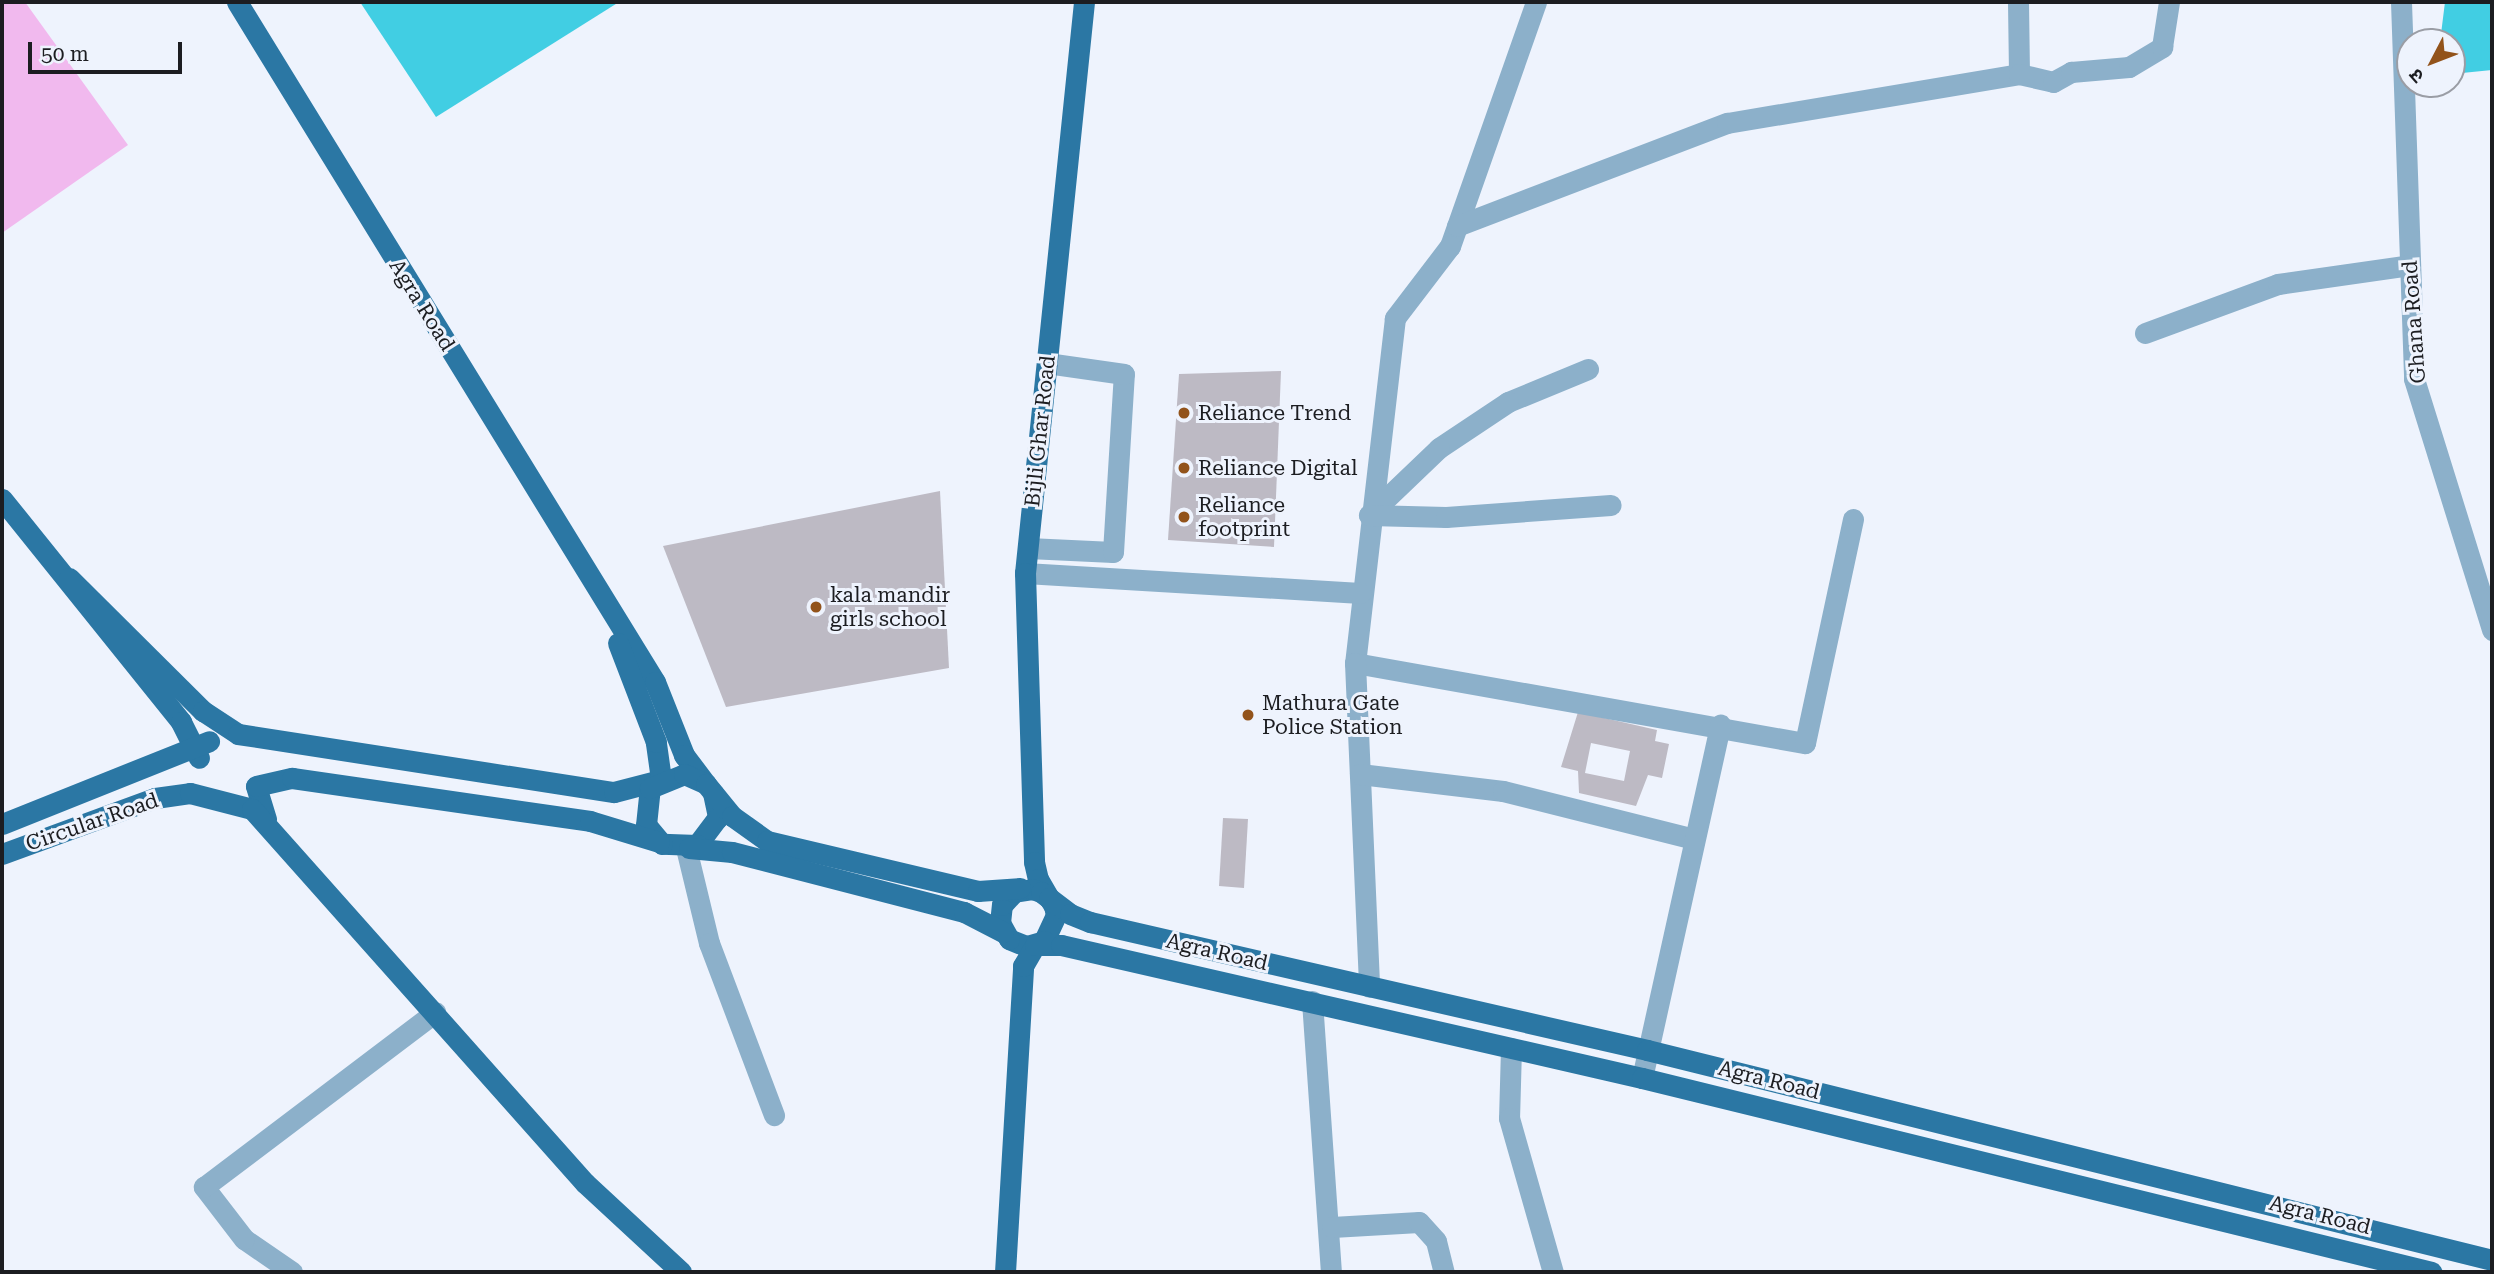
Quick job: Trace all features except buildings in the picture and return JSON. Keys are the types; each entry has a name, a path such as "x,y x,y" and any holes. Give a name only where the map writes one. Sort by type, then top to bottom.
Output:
{"main road":[{"name":"Agra Road","path":"237,2 605,608 655,682 684,755 710,789 767,841 978,891 1018,890"},
{"name":"Bijli Ghar Road","path":"1034,862 1026,573 1084,2"},
{"path":"2,499 69,578 203,711 238,734 261,754 256,786 266,818"},
{"path":"69,578 103,632 201,749 206,786 266,818 585,1183 681,1272"},
{"name":"Agra Road","path":"605,608 656,742 660,780"},
{"path":"201,749 238,734 614,792 684,774 710,789 714,828 686,848"},
{"name":"Circular Road","path":"2,824 201,749"},
{"path":"225,797 272,778 319,782 590,821 662,844 732,852 964,912 1006,935 1035,945"},
{"path":"660,780 643,812 662,844"},
{"name":"Circular Road","path":"2,854 155,798 225,797"},
{"path":"1023,966 1006,935 1002,905 1018,890 1034,862"},
{"path":"1005,1272 1023,966 1035,945 1055,925 1049,898 1034,862"},
{"path":"1018,890 1049,898"},
{"name":"Agra Road","path":"1049,898 1090,922 1647,1050 2492,1260"},
{"name":"Agra Road","path":"1035,945 1087,948 1642,1078 2431,1272"}],"street":[{"path":"1369,987 1355,663 1369,515 1395,318 1450,246 1536,2"},
{"path":"2018,2 2019,74"},
{"path":"1457,226 1727,122 2019,74 2053,82 2071,72 2153,58 2162,47 2169,2"},
{"name":"Ghana Road","path":"2401,2 2414,379 2492,630"},
{"path":"2145,333 2278,284 2410,265"},
{"path":"1028,548 1113,552 1124,374 1047,363"},
{"path":"1369,515 1439,448 1496,410 1588,369"},
{"path":"1369,515 1446,517 1612,505"},
{"path":"1355,663 1720,725 1805,743 1853,519"},
{"path":"1026,573 1360,593"},
{"path":"1642,1078 1720,725"},
{"path":"1360,774 1503,791 1694,839"},
{"path":"686,848 709,943 774,1115"},
{"path":"1312,1001 1332,1227 1331,1272"},
{"path":"292,1272 244,1239 204,1187 435,1012"},
{"path":"1511,1048 1510,1118 1553,1272"},
{"path":"1332,1227 1419,1222 1436,1241 1444,1272"}],"shaded area":[{"path":"2,2 25,2 128,145 2,233"}],"water":[{"path":"360,2 619,2 436,117"},
{"path":"2445,2 2492,2 2492,70 2466,73 2466,28 2442,28"}],"place":[{"name":"Reliance Trend","path":"1184,413"},
{"name":"Reliance Digital","path":"1184,468"},
{"name":"Reliance footprint","path":"1184,517"},
{"name":"kala mandir girls school","path":"816,607"},
{"name":"Mathura Gate Police Station","path":"1248,715"}]}
